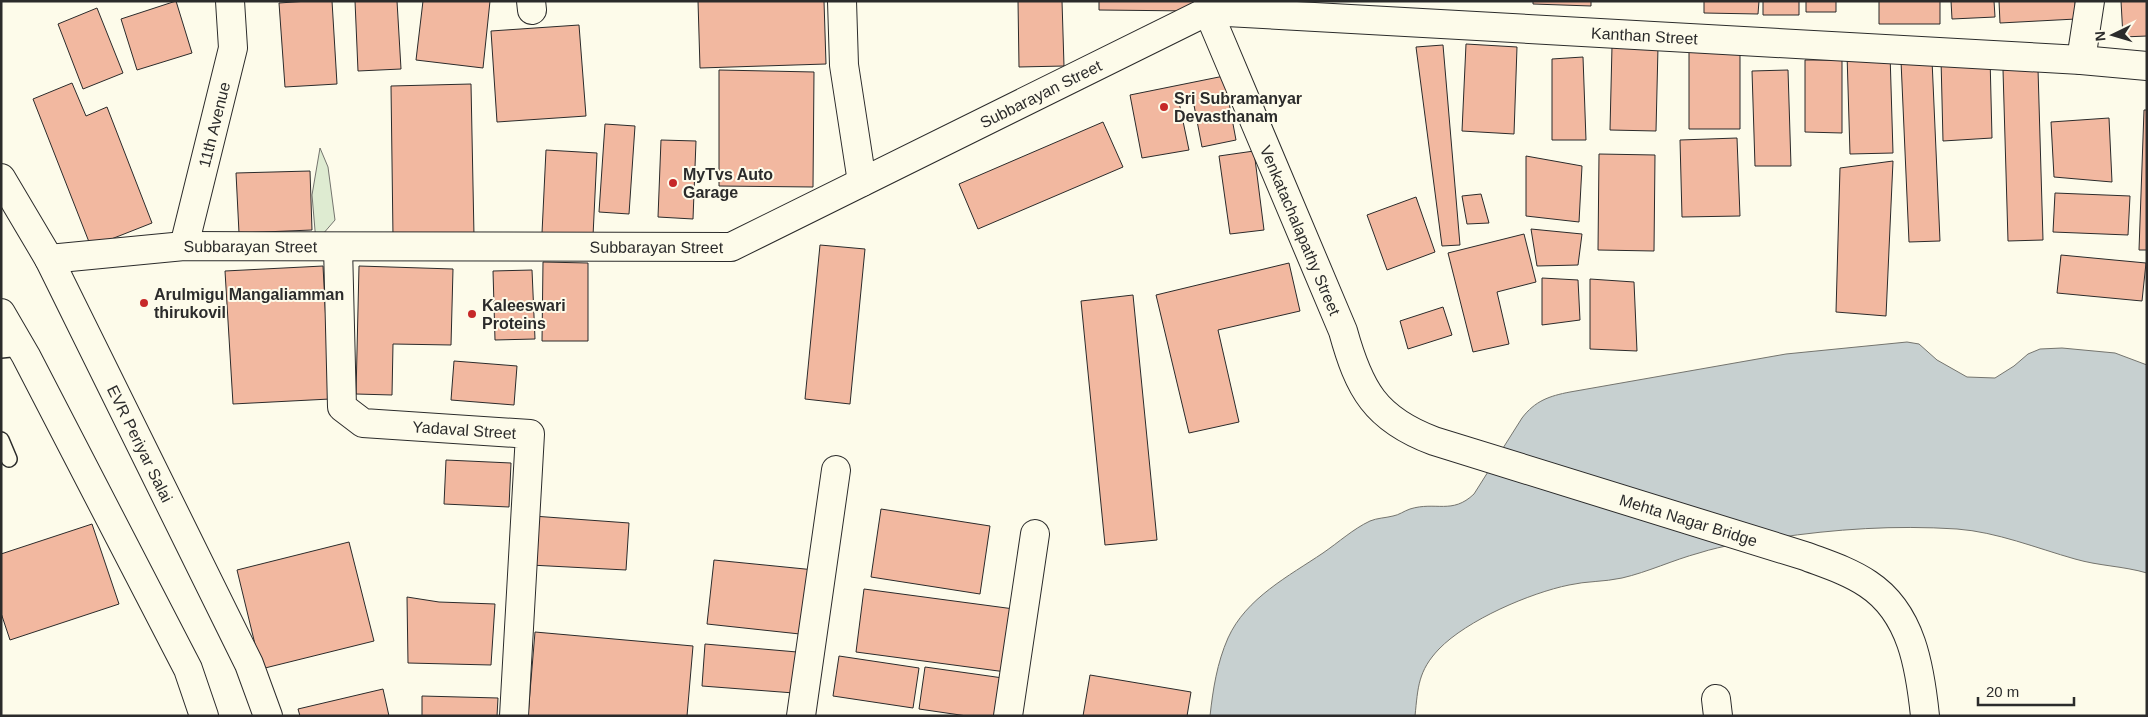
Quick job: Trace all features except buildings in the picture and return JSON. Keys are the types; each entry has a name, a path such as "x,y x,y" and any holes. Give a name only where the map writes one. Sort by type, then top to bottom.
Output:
{"street":[{"name":"11th Avenue","path":"184,246 233,48 230,1"},
{"path":"842,1 844,65 862,182"},
{"path":"2081,60 2090,1"},
{"name":"Subbarayan Street","path":"49,259 184,246 731,247 1208,6"},
{"name":"Kanthan Street","path":"1208,6 2081,60 2147,66"},
{"name":"Venkatachalapathy Street","path":"1208,6 1342,331 1355,371 1366,392 1374,401"},
{"name":"EVR Periyar Salai","path":"1,178 49,259 245,655 268,716"},
{"name":"Yadaval Street","path":"338,247 342,407 363,423 530,434 514,716"},
{"path":"1,313 11,349 188,670 204,716"},
{"name":"Mehta Nagar Bridge","path":"1374,401 1391,419 1411,432 1434,441 1805,556 1869,584 1900,618 1917,660 1924,704"},
{"path":"801,716 836,470"},
{"path":"1008,716 1035,534"}],"lane":[{"path":"1,440 9,459"}],"green space":[{"path":"320,148 328,167 335,220 316,242 312,195"}],"shaded area":[{"path":"1907,342 1919,344 1937,360 1967,377 1995,378 2028,354 2040,349 2062,348 2115,353 2147,365 2147,573 2084,561 1987,533 1957,529 1911,527 1865,529 1820,532 1756,541 1708,550 1622,578 1553,589 1518,601 1482,618 1451,638 1432,657 1420,680 1415,716 1210,716 1216,676 1224,647 1236,624 1257,600 1283,579 1370,521 1419,507 1451,506 1466,500 1474,494 1522,418 1537,403 1555,395 1570,392 1786,354"}],"place":[{"name":"Sri Subramanyar Devasthanam","path":"1164,107"},
{"name":"MyTvs Auto Garage","path":"673,183"},
{"name":"Arulmigu Mangaliamman thirukovil","path":"144,303"},
{"name":"Kaleeswari Proteins","path":"472,314"}]}
